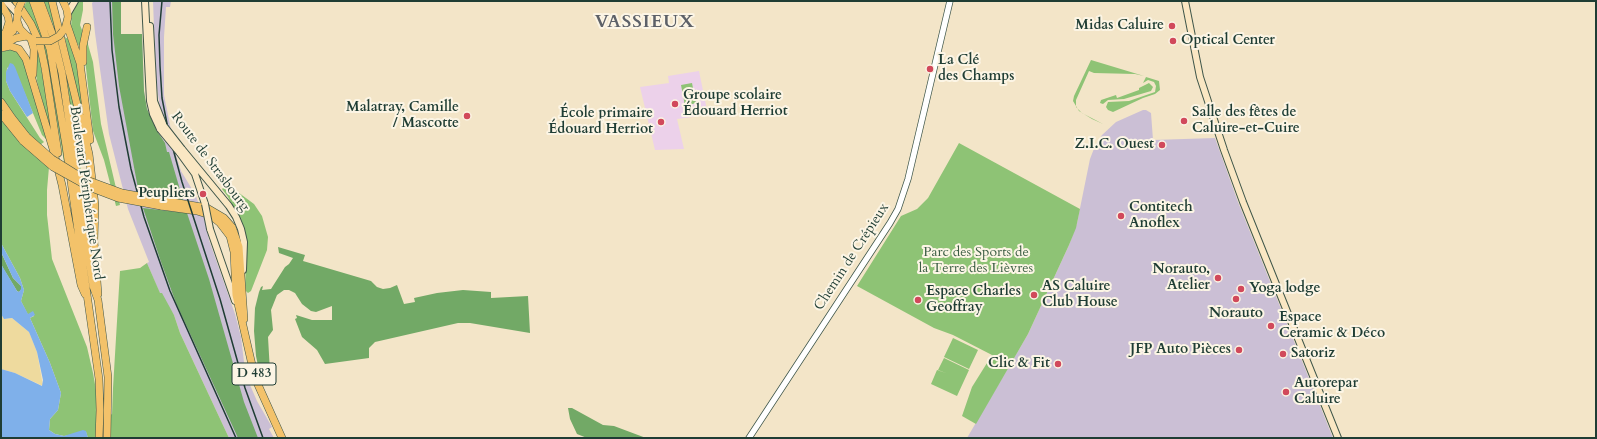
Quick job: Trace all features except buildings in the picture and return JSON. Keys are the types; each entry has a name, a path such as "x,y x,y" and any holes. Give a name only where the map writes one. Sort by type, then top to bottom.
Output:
{"main road":[{"path":"6,1 17,14 20,29 31,39 34,46 34,83"},
{"path":"16,1 31,24 42,49 62,185 81,285 87,300"},
{"path":"1,40 13,31 22,1"},
{"name":"Boulevard Périphérique Nord","path":"33,1 50,49 57,82 82,252 100,392 99,438"},
{"name":"Boulevard Périphérique Nord","path":"40,1 53,36 62,73 93,286 98,300 107,362 109,391 107,438"},
{"path":"52,1 89,154"},
{"path":"63,1 68,13"},
{"path":"1,47 16,38 50,41 59,36 65,28 68,13 75,1"},
{"name":"Route de Strasbourg","path":"147,1 150,102 153,114 162,128 232,211 241,229 244,248 242,285 246,339"},
{"path":"1185,1 1200,77 1222,143 1243,202 1338,438"},
{"path":"1,4 8,16 9,22 6,32 1,37"},
{"path":"86,106 83,55 87,27"},
{"path":"65,28 79,58 89,130 89,154 95,205 94,241 98,300"},
{"path":"1,47 15,47 22,52 34,83 62,185"},
{"path":"1,102 25,139"},
{"path":"1,114 25,139 84,179 122,193 207,214 215,218 226,230 234,247 236,295 239,316"},
{"name":"Route de Strasbourg","path":"195,168 210,228 246,339 255,378 282,438"},
{"path":"161,203 207,208 217,213 228,223 236,236 239,247 242,285"},
{"name":"Route de Strasbourg","path":"268,407 286,438"}],"street":[{"name":"Chemin de Crépieux","path":"749,438 898,209 908,178 950,1"}],"shaded area":[{"path":"94,1 121,1 121,34 142,34 144,91 146,105 151,120 165,142 156,81 153,1 171,1 170,7 166,7 164,37 164,95 176,155 181,171 195,194 204,217 209,240 235,314 250,385 257,401 272,427 269,429 274,438 229,438 180,333 174,315 160,294 147,263 149,262 128,209 109,134 95,33 92,3"},
{"name":"Groupe scolaire Édouard Herriot","path":"699,71 708,115 677,119 684,149 655,150 640,87 669,83 668,76"},
{"path":"1143,110 1151,113 1153,140 1215,138 1238,202 1333,438 967,438 1028,334 1069,245 1077,223 1090,159 1095,146 1102,135 1116,122"}],"green space":[{"path":"27,1 29,1 35,15 47,49 66,164 64,162 45,51 23,8"},
{"path":"44,1 49,1 80,124 84,148 80,173 66,74 56,32"},
{"path":"77,1 83,1 80,25 84,35 80,49 71,29 72,10"},
{"path":"112,1 121,1 121,34 142,34 144,91 147,109 157,131 165,143 167,152 169,152 183,200 139,194 119,86 113,34"},
{"path":"65,37 68,39 77,62 89,137 74,80"},
{"path":"87,41 93,62 101,124 120,205 116,206 104,160 93,131 85,59"},
{"path":"37,44 57,155 37,81 35,67"},
{"path":"13,49 22,55 47,140 42,135 13,65 7,68 6,81 10,91 44,142 40,145 29,135 1,96 1,52"},
{"path":"1091,60 1144,76 1135,74 1094,73 1089,71 1076,100 1076,106 1073,101 1074,96"},
{"path":"1146,77 1159,81 1160,90 1155,94 1113,112 1108,110 1106,107 1108,102 1129,101 1155,92 1156,86 1154,82 1148,80 1143,83"},
{"path":"692,83 696,103 685,106 681,85"},
{"path":"1149,83 1153,87 1151,91 1124,99 1108,100 1103,104 1100,103 1101,100 1116,95 1117,98 1139,90 1139,88"},
{"path":"1,117 49,167 47,215 52,259 87,347 96,390 112,415 120,271 140,268 147,263 160,293 162,293 174,315 180,333 229,438 88,438 86,432 64,436 55,434 49,430 50,419 58,410 61,393 50,363 30,318 34,316 33,312 28,315 21,301 24,290 20,278 1,243"},
{"name":"Parc des Sports de la Terre des Lièvres","path":"959,143 1080,209 1076,228 1069,245 1028,334 976,424 962,416 972,387 992,355 953,335 934,328 857,286 901,216 917,209 928,198"},
{"path":"227,184 254,204 262,216 268,237 267,250 251,291 248,293 245,290 246,257 243,228 228,197 222,189"},
{"path":"143,208 187,213 209,279 244,402 258,438 238,438 176,303"},
{"path":"278,247 305,255 303,261 371,281 377,287 383,289 397,285 404,304 415,302 414,298 437,293 463,290 491,292 491,298 528,296 530,333 470,323 458,323 375,342 369,348 369,358 325,364 317,350 302,337 295,319 297,318 296,315 312,320 332,320 332,306 316,312 311,311 302,304 295,293 289,290 284,290 277,295 271,310 273,330 268,337 270,372 260,375 256,356 254,331 255,308 259,292 263,286 262,290 271,289 285,267 293,258 279,253"},
{"path":"1,252 13,278 21,286 21,290 19,292 1,264"},
{"path":"953,338 978,350 969,369 944,357"},
{"path":"944,358 969,370 957,396 931,384 937,370 946,373 938,370"},
{"path":"568,408 572,408 603,425 614,426 646,438 587,438 577,434 570,419"}],"sand":[{"path":"1,314 4,319 12,318 29,332 37,352 43,386 15,373 1,369"}],"water":[{"path":"10,63 15,67 33,113 27,117 10,91 6,81 6,72"},
{"path":"1,243 20,278 24,290 21,301 28,314 33,311 35,315 30,318 50,363 61,393 58,410 50,419 49,430 55,434 64,436 83,430 86,431 88,438 1,438 1,369 15,373 42,386 43,380 37,352 29,332 12,318 4,319 1,314 1,264 17,291 19,292 21,286 13,278 1,252"}],"railway":[{"path":"110,1 112,50 119,107 131,169 144,217 170,291 236,438"},
{"path":"162,1 159,35 160,66 162,98 169,134 182,182 220,299 245,388 263,438"}],"place":[{"name":"Midas Caluire","path":"1172,26"},
{"name":"Optical Center","path":"1173,41"},
{"name":"La Clé des Champs","path":"930,69"},
{"name":"Groupe scolaire Édouard Herriot","path":"675,104"},
{"name":"Malatray, Camille / Mascotte","path":"467,116"},
{"name":"Salle des fêtes de Caluire-et-Cuire","path":"1184,121"},
{"name":"École primaire Édouard Herriot","path":"661,122"},
{"name":"Z.I.C. Ouest","path":"1162,145"},
{"name":"Peupliers","path":"203,194"},
{"name":"Contitech Anoflex","path":"1121,216"},
{"name":"Norauto, Atelier","path":"1218,278"},
{"name":"Yoga lodge","path":"1241,289"},
{"name":"AS Caluire Club House","path":"1034,295"},
{"name":"Norauto","path":"1236,299"},
{"name":"Espace Charles Geoffray","path":"918,300"},
{"name":"Espace Ceramic & Déco","path":"1271,326"},
{"name":"JFP Auto Pièces","path":"1239,350"},
{"name":"Satoriz","path":"1283,354"},
{"name":"Clic & Fit","path":"1058,364"},
{"name":"Autorepar Caluire","path":"1286,392"}],"district":[{"name":"VASSIEUX","path":"645,23"}]}
